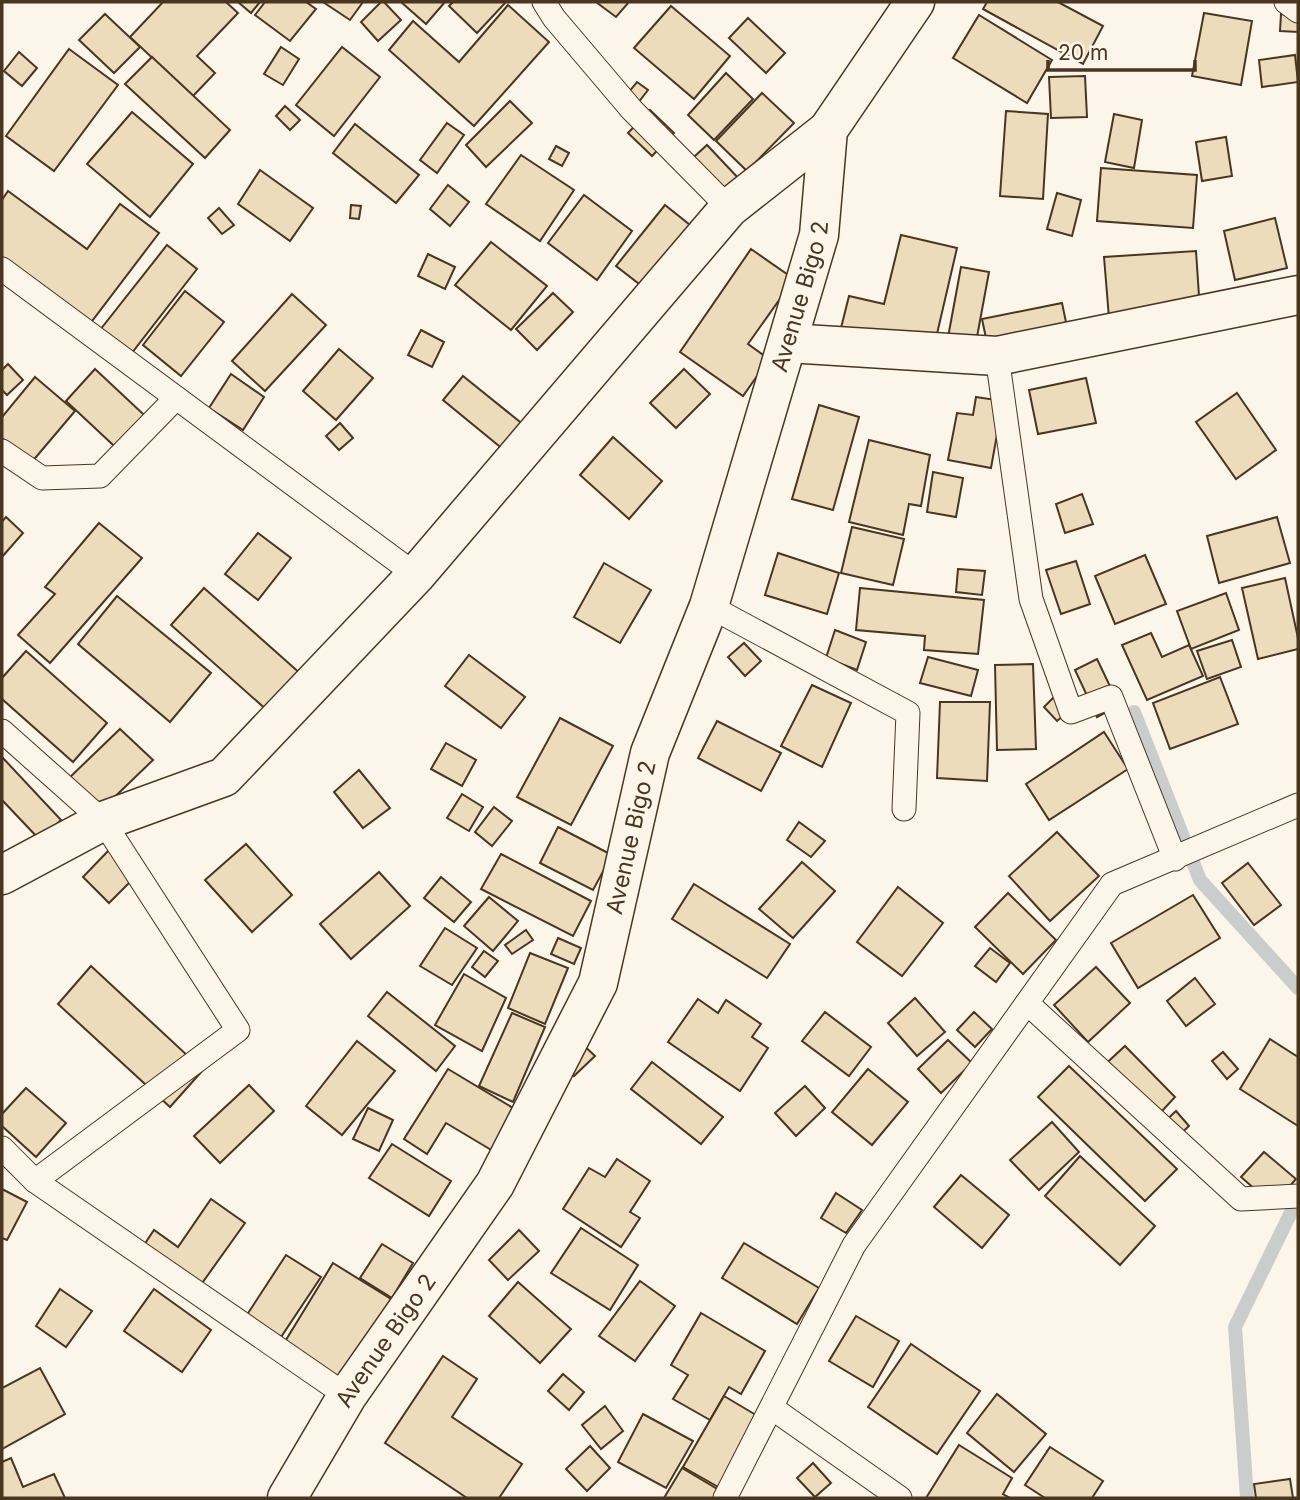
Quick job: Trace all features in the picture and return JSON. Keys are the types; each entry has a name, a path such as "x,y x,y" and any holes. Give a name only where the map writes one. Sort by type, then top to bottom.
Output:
{"street":[{"path":"2,874 103,821 224,777 416,575 729,208 828,130 915,2"},
{"name":"Avenue Bigo 2","path":"298,1494 347,1396 495,1184 598,984 650,753 709,606 819,235 828,130"},
{"path":"788,343 997,356 1298,295"}],"lane":[{"path":"544,2 554,18 632,110 729,208"},
{"path":"1286,2 1298,11"},
{"path":"2,270 416,575"},
{"path":"997,356 1035,612 1071,712 1111,696 1175,859"},
{"path":"2,451 42,478 100,477 176,398"},
{"path":"709,606 908,713 904,810"},
{"path":"2,731 103,821 238,1030 35,1181"},
{"path":"725,1498 854,1245 1112,884 1298,805"},
{"path":"1027,1003 1241,1199 1298,1196"},
{"path":"2,1147 35,1181 347,1396"},
{"path":"772,1408 900,1498"}],"building":[{"path":"163,2 226,2 238,13 197,56 215,73 193,96 130,37"},
{"path":"238,2 260,2 251,13"},
{"path":"265,2 306,2 316,9 290,41 255,15"},
{"path":"323,2 363,2 350,20"},
{"path":"381,2 401,20 378,41 361,22"},
{"path":"401,2 445,2 426,24"},
{"path":"453,2 506,2 477,33 449,6"},
{"path":"596,2 629,2 616,17"},
{"path":"987,2 1058,2 1103,26 1083,64 983,9"},
{"path":"508,5 549,42 474,126 389,50 413,21 459,62"},
{"path":"671,6 730,56 694,99 634,48"},
{"path":"1204,13 1252,21 1241,85 1192,76"},
{"path":"105,14 140,47 114,73 79,40"},
{"path":"1281,14 1298,15 1298,32 1280,31"},
{"path":"979,15 1052,60 1027,103 953,58"},
{"path":"748,18 785,53 766,73 729,38"},
{"path":"281,47 299,59 283,85 264,74"},
{"path":"342,47 380,77 334,136 296,105"},
{"path":"69,49 118,85 54,171 6,136"},
{"path":"19,52 37,68 22,86 4,71"},
{"path":"1295,55 1298,82 1262,87 1259,60"},
{"path":"152,57 230,130 205,158 125,84"},
{"path":"726,73 753,99 714,140 688,115"},
{"path":"1085,76 1087,117 1051,118 1049,77"},
{"path":"637,82 648,90 634,108 623,99"},
{"path":"762,93 794,123 747,171 716,141"},
{"path":"510,101 532,123 486,167 466,145"},
{"path":"285,106 300,120 290,130 276,116"},
{"path":"650,110 674,133 652,156 628,133"},
{"path":"1006,111 1048,114 1043,199 1000,196"},
{"path":"132,112 193,164 150,217 87,164"},
{"path":"1114,114 1142,120 1134,168 1105,162"},
{"path":"447,123 464,135 437,173 420,160"},
{"path":"355,124 419,175 396,203 333,153"},
{"path":"1226,137 1232,176 1202,181 1196,142"},
{"path":"707,145 741,181 718,202 684,166"},
{"path":"556,146 569,153 562,166 549,159"},
{"path":"521,155 574,190 540,241 486,204"},
{"path":"1101,168 1197,175 1193,228 1097,221"},
{"path":"260,170 313,208 290,241 238,204"},
{"path":"448,185 469,202 450,226 430,209"},
{"path":"8,191 87,249 120,204 159,233 89,325 2,259 2,200"},
{"path":"1057,193 1081,200 1072,236 1047,229"},
{"path":"584,195 632,231 597,280 548,243"},
{"path":"351,205 361,206 359,219 350,218"},
{"path":"665,205 695,229 647,290 616,266"},
{"path":"219,208 234,225 222,234 208,218"},
{"path":"1275,218 1287,268 1235,280 1224,231"},
{"path":"901,235 957,248 933,351 837,344 849,296 884,304"},
{"path":"491,242 547,286 511,330 455,285"},
{"path":"167,245 197,269 131,354 100,330"},
{"path":"751,249 794,279 748,344 769,359 743,396 680,352"},
{"path":"1196,251 1200,311 1109,318 1104,257"},
{"path":"428,254 455,267 445,289 418,276"},
{"path":"961,267 989,272 972,364 944,359"},
{"path":"185,291 224,322 181,376 143,345"},
{"path":"553,293 573,312 537,350 516,329"},
{"path":"292,294 326,325 265,391 232,361"},
{"path":"1062,303 1071,346 991,362 982,319"},
{"path":"421,330 444,342 432,367 408,355"},
{"path":"339,349 373,378 336,420 303,391"},
{"path":"8,364 23,380 7,395 2,390 2,370"},
{"path":"95,369 157,427 127,458 66,401"},
{"path":"684,369 710,394 676,428 650,403"},
{"path":"231,374 264,397 243,430 209,408"},
{"path":"463,376 530,430 510,455 443,400"},
{"path":"35,377 75,411 31,463 2,438 2,417"},
{"path":"1086,378 1096,423 1038,434 1029,390"},
{"path":"1237,393 1276,450 1236,479 1196,422"},
{"path":"976,397 1003,401 991,468 948,460 957,413 973,415"},
{"path":"819,405 859,417 833,510 792,499"},
{"path":"340,423 353,438 339,450 326,436"},
{"path":"613,437 662,481 629,519 580,475"},
{"path":"869,440 930,455 921,506 909,504 903,535 849,522"},
{"path":"933,472 963,478 956,517 927,512"},
{"path":"1082,494 1093,524 1065,533 1056,504"},
{"path":"6,517 23,533 2,557 2,522"},
{"path":"1277,517 1290,563 1219,583 1207,536"},
{"path":"99,523 142,558 50,663 18,635 55,594 45,587"},
{"path":"852,527 904,539 893,585 841,573"},
{"path":"258,533 291,558 258,600 225,574"},
{"path":"778,553 839,573 827,614 765,595"},
{"path":"1145,555 1166,604 1115,624 1095,576"},
{"path":"1076,561 1090,604 1061,614 1046,570"},
{"path":"604,563 651,590 620,643 574,617"},
{"path":"958,569 985,571 982,595 956,592"},
{"path":"1285,578 1298,649 1258,659 1242,588"},
{"path":"204,588 311,683 278,720 171,625"},
{"path":"860,588 984,600 978,654 924,650 925,636 856,630"},
{"path":"1226,593 1239,630 1191,649 1177,611"},
{"path":"117,596 211,673 170,722 78,644"},
{"path":"835,630 866,642 857,670 826,658"},
{"path":"1151,633 1162,657 1189,645 1203,676 1147,700 1122,645"},
{"path":"1232,640 1241,667 1207,679 1197,651"},
{"path":"744,643 761,661 745,676 728,657"},
{"path":"26,651 107,723 73,762 2,699 2,678"},
{"path":"469,655 525,697 501,728 445,686"},
{"path":"928,657 978,670 971,696 920,683"},
{"path":"1097,659 1119,705 1097,717 1075,670"},
{"path":"1033,664 1036,749 997,750 995,665"},
{"path":"1220,677 1238,724 1170,749 1153,703"},
{"path":"812,685 851,703 822,767 781,746"},
{"path":"1055,696 1069,711 1057,721 1044,707"},
{"path":"940,702 990,702 987,781 937,778"},
{"path":"560,718 613,746 571,825 517,797"},
{"path":"717,721 781,753 761,791 698,758"},
{"path":"120,729 153,760 100,811 67,780"},
{"path":"1104,732 1128,769 1049,820 1026,784"},
{"path":"446,743 476,760 462,786 431,769"},
{"path":"2,757 61,820 40,840 2,800"},
{"path":"359,770 390,808 363,828 334,792"},
{"path":"462,794 483,807 469,831 447,818"},
{"path":"494,807 512,821 492,846 475,832"},
{"path":"799,822 825,841 811,857 787,840"},
{"path":"558,827 612,855 593,890 540,863"},
{"path":"1057,832 1099,876 1050,921 1009,876"},
{"path":"246,844 292,895 252,932 205,880"},
{"path":"109,850 136,876 109,903 83,877"},
{"path":"501,854 591,901 573,936 481,889"},
{"path":"802,862 835,891 793,938 759,909"},
{"path":"1248,863 1281,905 1254,925 1222,883"},
{"path":"379,872 410,906 351,959 320,924"},
{"path":"441,877 471,902 454,922 424,898"},
{"path":"694,884 790,944 767,978 672,919"},
{"path":"898,887 943,923 902,976 857,942"},
{"path":"1008,893 1056,940 1023,974 975,927"},
{"path":"1193,895 1220,938 1138,988 1111,943"},
{"path":"489,897 518,921 493,951 464,926"},
{"path":"445,928 477,948 452,985 420,966"},
{"path":"526,930 533,940 512,954 505,945"},
{"path":"558,938 581,948 574,964 551,954"},
{"path":"990,948 1010,963 996,982 975,966"},
{"path":"484,951 498,961 485,977 472,967"},
{"path":"530,953 568,968 545,1024 508,1008"},
{"path":"91,966 203,1070 170,1107 58,1004"},
{"path":"1096,967 1130,1003 1088,1042 1054,1005"},
{"path":"464,974 506,998 482,1051 435,1025"},
{"path":"1195,978 1215,1004 1186,1026 1167,1001"},
{"path":"387,992 455,1046 436,1071 368,1016"},
{"path":"915,998 945,1032 917,1056 888,1023"},
{"path":"698,999 718,1013 726,1000 761,1024 752,1037 768,1048 740,1091 668,1042"},
{"path":"825,1012 871,1047 849,1076 802,1041"},
{"path":"974,1012 992,1029 975,1047 957,1030"},
{"path":"512,1013 545,1027 513,1102 479,1086"},
{"path":"1270,1039 1298,1057 1298,1126 1240,1089"},
{"path":"948,1040 972,1063 941,1093 918,1069"},
{"path":"357,1041 395,1071 342,1135 306,1106"},
{"path":"579,1041 595,1056 574,1076 559,1061"},
{"path":"1125,1046 1175,1097 1150,1124 1098,1071"},
{"path":"1223,1052 1238,1069 1227,1079 1212,1061"},
{"path":"652,1062 723,1117 701,1144 631,1089"},
{"path":"1069,1066 1177,1169 1145,1201 1038,1097"},
{"path":"448,1069 523,1114 498,1154 446,1123 427,1154 404,1139"},
{"path":"868,1069 908,1102 872,1145 832,1112"},
{"path":"249,1085 274,1111 220,1163 194,1136"},
{"path":"805,1086 825,1108 796,1136 775,1113"},
{"path":"26,1088 66,1123 36,1157 2,1126 2,1114"},
{"path":"368,1108 393,1120 379,1151 353,1139"},
{"path":"1176,1111 1189,1126 1174,1140 1161,1125"},
{"path":"1052,1122 1079,1152 1039,1190 1010,1160"},
{"path":"392,1144 451,1181 429,1216 369,1178"},
{"path":"1264,1152 1296,1179 1273,1205 1241,1177"},
{"path":"1080,1156 1155,1226 1120,1265 1045,1196"},
{"path":"617,1159 650,1181 630,1212 640,1218 621,1247 563,1209 589,1168 605,1177"},
{"path":"961,1175 1009,1215 982,1248 934,1207"},
{"path":"2,1189 27,1202 7,1240 2,1238"},
{"path":"836,1193 862,1210 846,1233 821,1218"},
{"path":"211,1199 245,1223 190,1300 134,1260 154,1230 178,1247"},
{"path":"581,1228 638,1265 610,1310 551,1273"},
{"path":"519,1230 539,1251 508,1280 489,1260"},
{"path":"744,1243 819,1288 797,1324 722,1278"},
{"path":"382,1244 413,1263 392,1298 360,1278"},
{"path":"286,1255 321,1277 273,1349 239,1327"},
{"path":"333,1263 391,1299 337,1390 278,1353"},
{"path":"640,1281 675,1306 635,1361 599,1336"},
{"path":"518,1282 571,1329 540,1363 489,1316"},
{"path":"60,1289 92,1311 66,1347 36,1326"},
{"path":"154,1289 211,1330 182,1372 124,1331"},
{"path":"701,1313 765,1351 741,1394 729,1387 710,1420 673,1399 688,1375 671,1365"},
{"path":"856,1316 899,1341 873,1387 829,1361"},
{"path":"911,1344 980,1391 937,1454 868,1407"},
{"path":"443,1356 477,1379 452,1417 522,1464 499,1498 467,1498 385,1443"},
{"path":"40,1368 65,1414 2,1449 2,1388"},
{"path":"563,1374 584,1392 569,1410 548,1391"},
{"path":"997,1394 1046,1434 1014,1472 967,1433"},
{"path":"724,1396 761,1418 720,1488 683,1467"},
{"path":"605,1406 623,1431 601,1449 582,1425"},
{"path":"643,1414 693,1441 666,1488 618,1462"},
{"path":"959,1445 1012,1478 1003,1494 1010,1498 926,1498"},
{"path":"590,1446 610,1468 587,1491 566,1469"},
{"path":"1050,1447 1103,1481 1092,1498 1045,1498 1025,1485"},
{"path":"11,1458 23,1487 54,1474 65,1498 2,1498 2,1462"},
{"path":"813,1463 831,1483 815,1497 797,1478"},
{"path":"682,1468 724,1493 720,1498 664,1498"},
{"path":"1290,1479 1293,1498 1256,1498 1254,1484"}],"waterway":[{"path":"1134,712 1200,880 1298,988"},
{"path":"1247,1498 1235,1327 1298,1198"}]}
